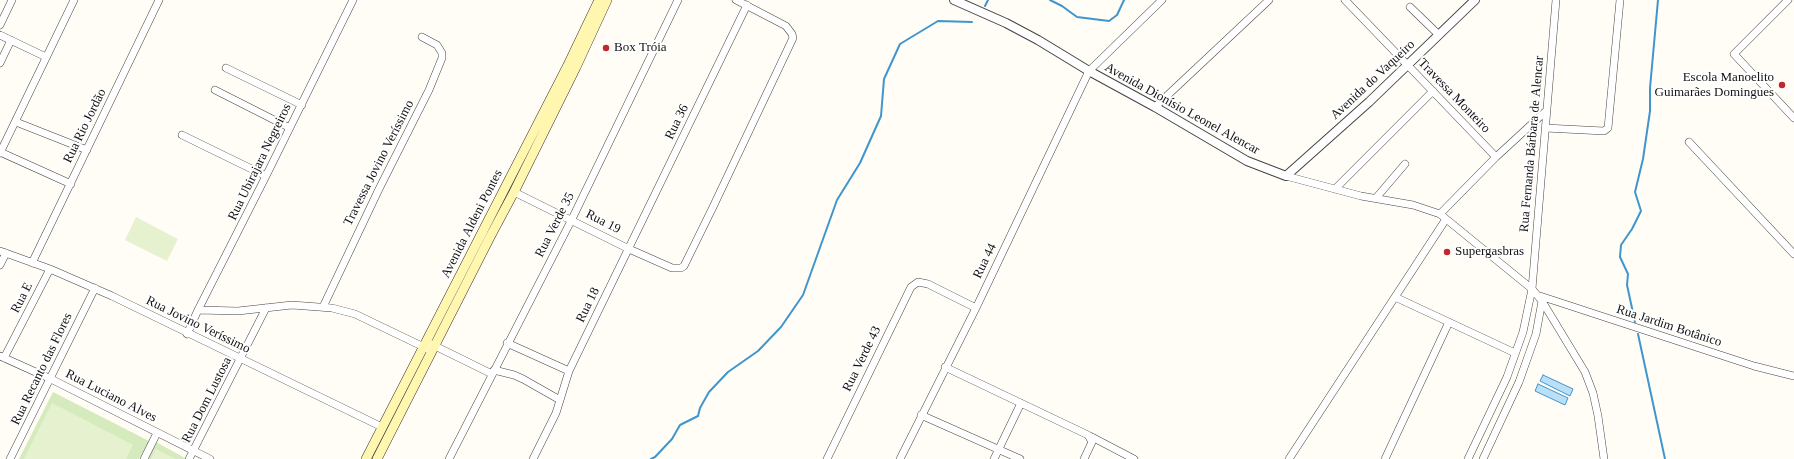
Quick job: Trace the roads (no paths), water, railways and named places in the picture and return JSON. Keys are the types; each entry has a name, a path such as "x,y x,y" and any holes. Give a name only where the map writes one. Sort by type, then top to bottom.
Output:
{"main road":[{"name":"Avenida Aldeni Pontes","path":"377,459 428,346 599,0"},
{"name":"Avenida Aldeni Pontes","path":"366,459 382,427 514,192 576,67 607,0"}],"street":[{"path":"0,25 12,0"},
{"path":"71,184 0,153 74,0"},
{"name":"Rua Rio Jordão","path":"32,263 159,0"},
{"name":"Rua Ubirajara Negreiros","path":"187,334 353,0"},
{"name":"Rua Verde 35","path":"449,459 507,343 572,219 678,0"},
{"path":"736,0 747,5"},
{"name":"Avenida Dionísio Leonel Alencar","path":"954,0 1006,23 1038,40 1089,71 1248,161 1286,176 1335,189 1413,205 1440,214 1534,292 1542,301 1584,372 1593,393 1604,459"},
{"path":"1089,71 1162,0"},
{"path":"1155,107 1269,0"},
{"name":"Travessa Monteiro","path":"1345,0 1496,157"},
{"name":"Avenida do Vaqueiro","path":"1286,176 1407,65 1475,0"},
{"name":"Rua Fernanda Bárbara de Alencar","path":"1468,459 1507,377 1523,332 1534,292 1546,111 1556,0"},
{"path":"1545,128 1604,131 1608,128 1620,0"},
{"path":"1788,0 1734,54 1794,118"},
{"name":"Rua 19","path":"514,192 572,219 629,249 672,268 681,268 684,266 793,38 790,30 778,21 747,5"},
{"name":"Rua 36","path":"629,249 747,5"},
{"path":"1410,7 1438,35"},
{"path":"0,34 46,57"},
{"name":"Travessa Jovino Veríssimo","path":"323,307 379,189 429,90 442,58 442,53 438,45 422,37"},
{"path":"0,63 11,40"},
{"path":"226,68 302,105"},
{"name":"Rua 44","path":"900,459 976,308 1089,71"},
{"path":"215,90 290,128"},
{"path":"1335,189 1433,91"},
{"path":"1440,214 1496,157 1546,111"},
{"path":"16,122 87,150"},
{"path":"0,134 7,138"},
{"path":"182,135 266,176"},
{"path":"1689,142 1794,254"},
{"path":"1376,198 1406,164"},
{"path":"1290,459 1446,219"},
{"name":"Rua 18","path":"533,459 550,427 569,371 629,249"},
{"path":"0,264 3,252"},
{"name":"Rua Jovino Veríssimo","path":"3,252 50,269 95,288 187,334 382,427"},
{"name":"Rua E","path":"2,357 50,269"},
{"name":"Rua Verde 43","path":"827,459 909,290 913,285 918,282 928,284 976,308"},
{"name":"Rua Recanto das Flores","path":"10,459 95,288"},
{"name":"Rua Jardim Botânico","path":"1534,292 1754,366 1794,376"},
{"path":"1395,297 1515,353"},
{"path":"1483,459 1519,382 1536,334 1542,301"},
{"path":"198,310 219,311 292,305 323,307 355,314 428,346 493,372 514,375 560,400"},
{"name":"Rua Dom Lustosa","path":"190,459 266,308"},
{"path":"1385,459 1449,322"},
{"path":"507,343 569,371"},
{"name":"Rua Luciano Alves","path":"2,357 51,379 210,459"},
{"path":"945,367 1080,430 1134,459"},
{"path":"994,459 1021,403"},
{"path":"921,415 1020,459"},
{"path":"144,459 158,433"},
{"path":"1084,459 1092,442 1090,436"}],"water":[{"path":"1543,375 1573,389 1570,396 1540,381"},
{"path":"1538,384 1568,398 1565,405 1535,391"}],"waterway":[{"path":"985,6 988,0"},
{"path":"1050,0 1062,6 1077,17 1109,21 1117,15 1124,0"},
{"path":"1635,322 1627,285 1628,274 1620,257 1621,245 1632,229 1641,211 1635,192 1643,159 1650,111 1650,88 1658,0"},
{"path":"651,459 655,457 672,439 680,425 698,416 700,408 709,392 728,372 758,351 781,327 803,295 837,200 860,163 881,116 884,79 900,44 938,21 972,22"},
{"path":"1638,334 1665,459"}],"place":[{"name":"Box Tróia","path":"606,48"},
{"name":"Escola Manoelito Guimarães Domingues","path":"1782,85"},
{"name":"Supergasbras","path":"1447,252"}]}
